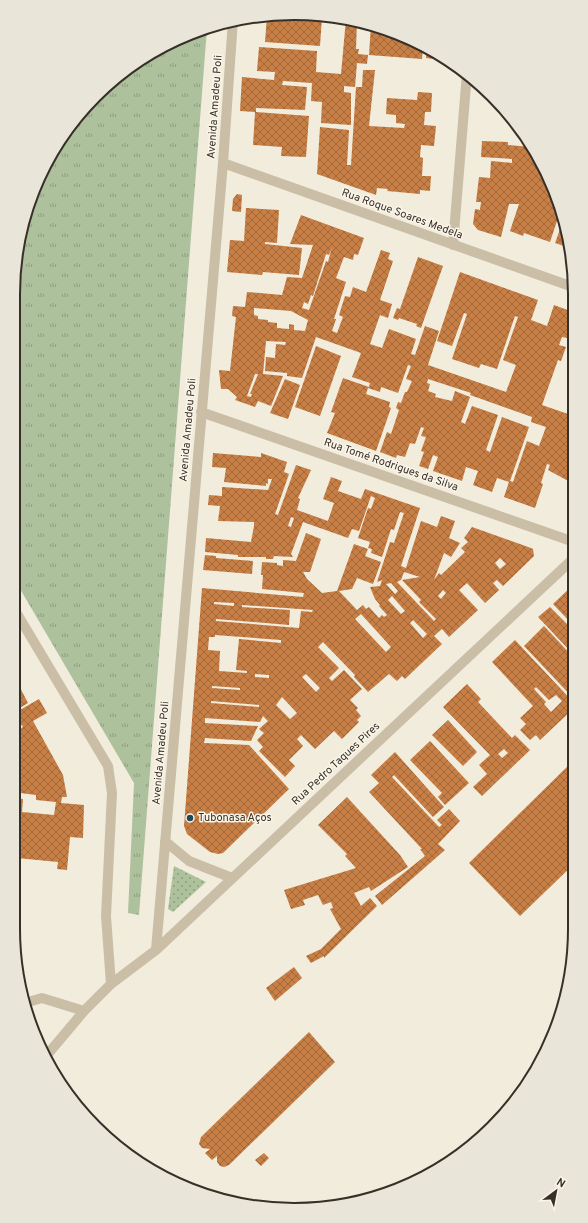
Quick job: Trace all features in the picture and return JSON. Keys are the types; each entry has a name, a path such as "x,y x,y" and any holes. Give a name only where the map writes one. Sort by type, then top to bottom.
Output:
{"street":[{"name":"Avenida Amadeu Poli","path":"156,950 223,163 233,27"},
{"path":"453,245 466,81"},
{"name":"Rua Roque Soares Medela","path":"223,163 568,285"},
{"name":"Rua Tomé Rodrigues da Silva","path":"201,412 568,540"},
{"name":"Rua Pedro Taques Pires","path":"49,1052 84,1011 111,984 156,950 568,564"},
{"path":"20,619 108,766 112,793 106,916 111,984"},
{"path":"165,841 189,861 232,878"},
{"path":"30,1002 42,998 84,1011"}],"green space":[{"path":"206,35 139,915 128,913 134,783 20,589 20,294 22,258 29,223 48,173 66,142 88,113 113,88 142,66 173,48"},
{"path":"174,866 206,882 173,912 168,909"}],"building":[{"path":"294,20 322,22 320,46 265,42 267,22"},
{"path":"345,25 357,27 356,49 359,49 358,54 368,55 367,64 357,63 355,87 344,86 344,92 351,93 351,125 321,123 322,102 311,101 312,83 283,81 282,85 307,87 305,110 256,108 256,112 309,116 306,157 281,156 282,147 253,145 255,112 240,111 242,77 274,80 275,72 257,71 259,47 317,51 316,72 341,74"},
{"path":"371,31 399,41 423,52 422,59 369,55"},
{"path":"426,54 434,59 426,58"},
{"path":"363,70 375,70 369,126 404,128 405,124 396,123 396,115 386,114 387,98 417,100 418,92 432,93 431,112 425,112 424,125 436,126 434,146 421,145 420,157 423,158 422,176 431,176 430,191 420,190 420,194 387,191 388,189 377,188 376,195 317,174 320,127 349,130 347,165 351,165 356,87 362,87"},
{"path":"482,141 508,142 508,145 525,146 540,173 558,219 550,242 524,233 523,236 510,231 519,204 509,204 501,237 478,230 473,224 475,209 480,210 481,202 476,202 479,177 490,178 491,161 512,163 512,159 481,157"},
{"path":"237,194 242,195 241,212 232,211 233,199"},
{"path":"246,208 279,210 277,243 265,242 265,244 302,248 299,275 263,272 262,275 227,272 230,240 244,241"},
{"path":"301,215 364,238 358,255 354,254 353,260 344,257 336,278 346,282 334,319 336,319 332,331 337,333 343,317 339,315 345,296 350,297 353,287 366,292 381,250 390,253 388,259 393,261 380,300 392,304 388,318 380,315 370,344 382,348 389,329 416,339 411,354 415,355 425,326 439,331 428,365 506,392 516,365 503,360 518,317 515,316 497,369 481,364 479,368 452,359 467,314 464,313 452,346 437,341 460,272 538,300 531,320 547,326 554,305 568,310 568,334 567,338 562,337 559,345 566,347 561,361 558,360 542,405 568,414 568,481 548,470 550,465 547,464 541,483 543,484 535,508 504,497 509,482 497,478 492,492 473,485 478,471 466,467 462,481 433,471 438,457 433,455 428,469 419,466 424,452 421,451 426,437 421,436 424,428 421,427 415,444 410,443 405,457 397,455 396,458 380,452 387,432 391,434 399,410 396,408 398,402 401,403 405,392 407,392 412,381 406,379 411,366 408,365 398,393 381,387 380,392 368,388 366,394 390,402 389,407 391,408 376,451 327,433 335,413 331,412 343,378 369,387 370,383 352,377 361,353 316,337 302,378 287,376 287,373 265,371 266,357 275,358 276,344 285,345 286,342 266,341 263,374 283,376 271,406 258,401 255,407 235,400 237,397 228,389 221,389 219,370 230,371 236,317 232,316 233,306 245,307 247,292 282,295 287,277 302,278 313,245 290,244","holes":["332,247 328,262 326,261 309,310 302,308 304,302 308,304 311,295 313,296 326,254 329,255","254,308 291,311 308,320 305,331 294,330 294,325 289,324 289,329 277,328 277,323 258,319 258,316 254,315","255,374 258,374 250,394 252,394 251,397 247,396","428,379 471,393 470,395 532,417 531,422 546,427 539,446 527,441 513,482 510,481 529,427 502,417 490,452 486,450 498,415 472,406 465,424 461,422 470,397 455,391 452,401 435,397 436,394 428,391 430,384 427,383"]},
{"path":"560,229 564,246 555,243"},
{"path":"418,257 443,266 421,328 416,326 417,324 399,318 398,320 393,318 397,308 400,309"},
{"path":"316,346 341,356 320,416 295,407"},
{"path":"285,379 300,385 288,419 270,413"},
{"path":"213,453 261,457 261,453 287,462 284,472 289,474 275,514 278,515 296,465 311,470 298,498 300,499 297,510 328,521 334,503 323,499 331,477 342,481 338,491 361,499 365,489 420,508 401,566 406,568 421,521 437,527 441,516 455,521 449,538 460,543 451,557 444,553 434,580 439,573 441,575 465,552 461,548 468,542 464,538 472,527 531,548 533,549 534,556 503,586 497,580 493,583 499,590 485,603 467,583 459,590 478,610 449,637 442,629 434,636 442,644 405,679 402,676 397,681 389,674 368,692 354,677 355,675 323,642 318,647 339,668 329,678 332,681 344,670 362,689 350,700 358,708 356,710 361,716 357,720 359,722 342,739 334,731 315,749 301,735 297,739 303,746 289,760 295,766 285,777 259,751 263,747 257,740 264,733 259,729 268,721 263,716 260,722 205,718 205,723 258,726 251,741 205,738 204,743 249,745 289,789 223,853 218,854 210,852 187,834 184,826 202,588 303,597 304,593 262,589 263,575 261,575 262,562 277,563 277,565 283,566 283,560 296,561 306,533 321,539 310,572 303,572 307,579 322,593 337,591 354,544 368,549 365,556 381,562 373,584 357,578 352,589 339,591 357,610 363,605 366,609 369,607 379,618 382,615 384,617 387,615 379,606 380,605 375,599 370,587 380,586 382,580 377,582 390,542 394,543 404,513 400,512 394,530 391,529 382,557 371,553 372,549 368,548 370,542 358,538 368,508 371,509 375,498 371,496 359,531 352,529 348,538 303,522 291,554 293,557 274,556 273,559 266,559 266,557 238,557 238,555 205,552 206,538 251,542 254,526 254,522 218,521 220,506 208,505 209,495 222,496 222,487 268,490 272,479 268,479 268,484 266,483 266,486 224,482 226,468 212,467","holes":["291,517 294,518 291,527 288,526","500,558 506,564 500,569 495,563","404,572 420,577 402,580 421,600 419,602 436,619 434,621 397,582 401,580","391,583 398,591 395,594 386,584","443,590 446,593 441,599 438,596","392,596 405,611 401,614 388,600","214,602 234,603 234,606 214,604","242,605 313,610 312,612 301,611 299,628 216,621 216,619 289,625 290,610 242,607","361,614 391,647 386,652 355,619","413,620 427,634 423,638 410,623","215,635 281,640 281,643 239,639 236,670 247,671 247,673 219,671 220,651 208,650 209,637 215,637","255,674 269,675 269,678 255,677","306,674 320,688 316,692 302,677","212,686 240,688 240,690 212,688","282,697 297,713 290,719 276,705","211,701 259,705 259,707 211,703"]},
{"path":"205,555 216,556 216,558 253,561 252,574 203,570"},
{"path":"568,590 568,620 553,604"},
{"path":"550,607 568,625 568,649 538,617"},
{"path":"544,626 568,652 568,693 524,646"},
{"path":"515,640 568,697 568,714 540,740 536,735 530,740 520,730 526,724 520,718 533,706 492,662","holes":["536,687 549,700 556,695 562,701 551,712 544,704 546,702 534,689"]},
{"path":"467,684 481,699 478,702 512,738 515,735 530,750 482,796 473,787 487,774 479,765 490,755 443,707","holes":["504,749 508,753 502,758 498,754"]},
{"path":"20,688 28,703 20,708"},
{"path":"39,699 47,713 33,721 63,775 67,797 62,797 61,803 84,805 83,838 70,837 67,870 57,869 58,862 20,858 20,799 23,799 22,812 54,815 56,802 36,800 36,795 20,793 20,729 23,727 22,725 20,726 20,710"},
{"path":"448,720 477,752 463,766 432,735"},
{"path":"430,741 469,783 445,805 438,797 442,793 410,760"},
{"path":"395,752 444,807 433,817 394,775 392,777 439,827 442,825 437,820 449,809 460,821 438,844 445,850 382,905 375,896 425,856 420,849 422,849 369,792 379,783 371,775"},
{"path":"568,766 568,870 520,916 469,863"},
{"path":"347,797 400,855 408,867 371,891 369,887 354,893 361,906 370,898 377,906 324,958 324,956 311,963 306,956 321,949 341,929 330,909 333,908 331,902 323,905 318,895 303,900 305,905 291,909 284,890 356,868 345,856 347,854 318,825"},
{"path":"294,967 302,978 275,1001 266,988"},
{"path":"309,1032 335,1062 229,1165 224,1167 220,1166 217,1162 217,1156 212,1160 205,1153 210,1149 202,1148 199,1144 201,1137"},
{"path":"264,1153 269,1158 261,1166 255,1160"}],"place":[{"name":"Tubonasa Aços","path":"190,818"}]}
